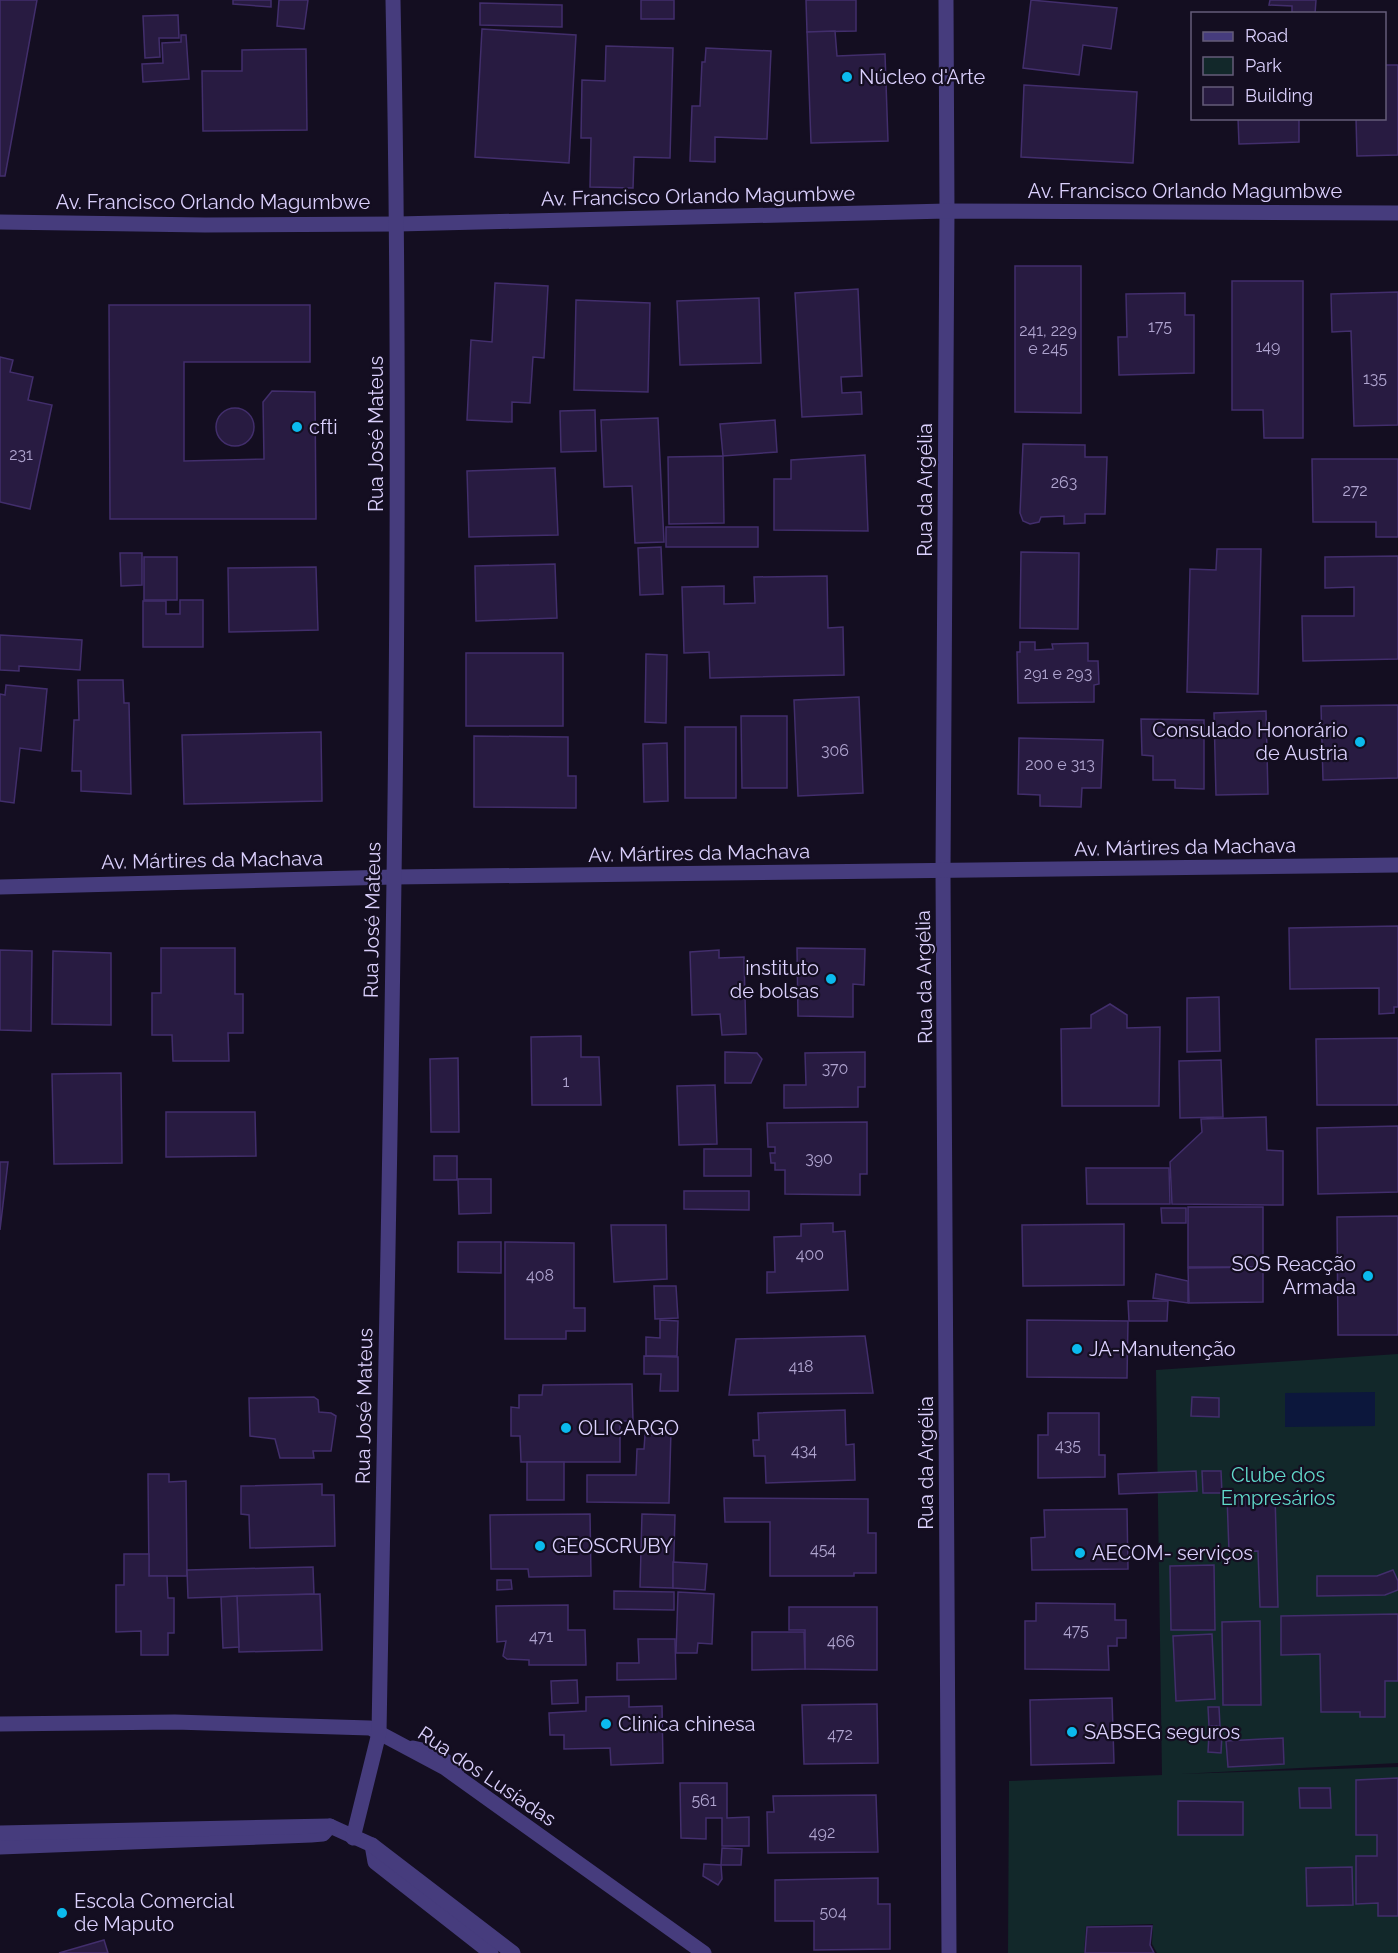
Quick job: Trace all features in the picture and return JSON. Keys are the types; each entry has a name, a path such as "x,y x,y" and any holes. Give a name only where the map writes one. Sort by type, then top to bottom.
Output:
{"street":[{"name":"Rua José Mateus","path":"352,1838 375,1731 394,877 398,224 393,0"},
{"name":"Rua da Argélia","path":"946,0 943,872 949,1953"},
{"name":"Av. Francisco Orlando Magumbwe","path":"0,222 398,224 947,211 1398,213"},
{"name":"Av. Mártires da Machava","path":"0,887 394,877 1398,865"},
{"name":"Rua dos Lusíadas","path":"0,1724 175,1722 375,1731 413,1748 445,1768 704,1953"},
{"path":"413,1748 435,1752 711,1953"},
{"path":"0,1847 311,1835 323,1834 330,1826"},
{"path":"0,1833 330,1826 352,1838 372,1845 513,1953"},
{"path":"372,1845 375,1862 491,1953"}],"green space":[{"name":"Clube dos Empresários","path":"1398,1354 1398,1763 1180,1774 1398,1767 1398,1953 1157,1953 1152,1944 1153,1924 1086,1926 1084,1953 1008,1953 1009,1781 1162,1775 1156,1370"}],"water":[{"path":"1375,1392 1375,1426 1285,1427 1285,1393"}],"building":[{"path":"0,0 37,0 5,176 0,176"},
{"path":"233,0 271,0 271,7 233,4"},
{"path":"279,0 308,0 304,29 277,26"},
{"path":"641,0 674,0 674,19 641,19"},
{"path":"806,0 856,0 856,31 807,32"},
{"path":"1031,0 1117,8 1111,49 1083,45 1079,75 1023,68"},
{"path":"1270,0 1316,0 1315,12 1292,12 1292,6 1269,5"},
{"path":"480,3 562,5 562,27 480,25"},
{"path":"178,15 179,38 159,38 160,57 145,58 143,16"},
{"path":"482,29 576,35 569,163 475,157"},
{"name":"Núcleo d'Arte","path":"835,31 837,56 885,54 888,141 811,143 807,32"},
{"path":"181,35 186,35 189,79 143,82 142,64 163,63 162,43 181,42"},
{"path":"606,46 673,48 670,158 634,157 633,188 590,187 591,138 581,138 582,80 605,81"},
{"path":"706,48 771,51 767,139 715,137 715,162 690,161 692,106 700,106 702,62 705,62"},
{"path":"306,49 307,130 203,131 202,71 242,71 242,50"},
{"path":"1386,65 1398,65 1398,155 1357,156 1356,120 1386,120"},
{"path":"1024,85 1137,92 1133,163 1021,157"},
{"path":"1238,120 1299,120 1299,142 1239,144"},
{"path":"1015,266 1081,266 1081,413 1015,412"},
{"path":"1232,281 1303,281 1303,438 1264,438 1263,410 1232,410"},
{"path":"495,283 548,286 544,358 533,357 530,403 512,402 512,422 467,420 471,340 492,342"},
{"path":"858,289 862,376 841,377 842,393 861,392 862,414 802,417 795,293"},
{"path":"1398,292 1398,425 1354,426 1351,331 1332,332 1331,294"},
{"path":"1185,293 1185,315 1194,315 1194,373 1119,375 1118,337 1127,337 1126,294"},
{"path":"759,298 761,363 680,365 677,301"},
{"path":"576,300 650,303 648,392 574,390"},
{"path":"109,305 310,305 310,362 184,362 184,461 264,459 263,402 272,391 315,392 316,519 110,519"},
{"path":"0,357 13,360 10,372 33,377 28,400 52,405 30,509 0,502"},
{"path":"235,408 242,409 248,414 253,420 253,434 248,440 242,445 235,446 228,445 222,440 217,434 216,427 217,420 222,414 228,409"},
{"path":"595,410 596,451 561,452 560,411"},
{"path":"658,418 664,542 635,543 632,486 604,487 601,420"},
{"path":"775,420 777,452 723,456 720,424"},
{"path":"1023,444 1085,445 1085,457 1107,457 1105,514 1085,514 1085,523 1064,524 1064,516 1041,517 1039,522 1030,524 1023,521 1020,513"},
{"path":"865,455 868,531 774,530 774,479 791,479 791,460"},
{"path":"723,456 724,523 669,524 668,457"},
{"path":"1312,459 1398,459 1398,537 1376,537 1376,522 1313,522"},
{"path":"555,468 558,535 469,537 467,471"},
{"path":"666,527 758,527 758,547 666,547"},
{"path":"661,547 663,594 640,595 638,548"},
{"path":"1217,549 1261,549 1258,694 1187,692 1190,569 1216,570"},
{"path":"1021,552 1079,553 1078,629 1020,628"},
{"path":"120,553 142,553 142,585 121,586"},
{"path":"1398,556 1398,659 1303,661 1302,616 1354,616 1354,587 1325,588 1325,557"},
{"path":"144,557 177,557 177,600 144,600"},
{"path":"555,564 557,618 476,621 475,566"},
{"path":"316,567 318,630 229,632 228,568"},
{"path":"827,576 828,628 843,627 844,675 710,678 709,652 684,653 682,587 724,586 724,604 755,603 754,577"},
{"path":"180,600 203,600 203,647 143,647 143,601 166,601 166,614 180,614"},
{"path":"0,635 82,640 80,670 19,666 19,671 0,670"},
{"path":"1020,642 1035,642 1035,650 1053,649 1052,644 1088,643 1088,661 1098,661 1099,684 1094,685 1094,702 1018,703 1017,652 1020,652"},
{"path":"466,653 563,653 563,726 466,726"},
{"path":"646,654 667,655 666,723 645,722"},
{"path":"78,680 123,680 124,703 129,703 131,794 81,791 81,771 72,771 74,720 79,720"},
{"path":"6,685 47,689 41,751 20,748 14,803 0,801 0,694 5,695"},
{"path":"859,697 863,793 798,796 794,700"},
{"name":"Consulado Honorário de Austria","path":"1398,705 1398,778 1323,780 1321,706"},
{"path":"1266,711 1268,794 1216,795 1214,713"},
{"path":"741,716 787,716 787,788 742,788"},
{"path":"1141,719 1204,720 1204,789 1175,788 1175,780 1153,780 1153,756 1142,755"},
{"path":"685,727 736,727 736,798 685,798"},
{"path":"321,732 322,801 184,804 182,735"},
{"path":"474,736 568,737 568,776 576,776 576,808 474,807"},
{"path":"1019,738 1103,740 1101,788 1082,788 1081,807 1040,806 1040,795 1018,794"},
{"path":"667,743 668,801 644,802 643,744"},
{"path":"1398,926 1398,1007 1394,1007 1394,1013 1379,1014 1379,988 1290,989 1289,928"},
{"path":"161,948 235,948 235,994 243,994 243,1033 228,1033 229,1061 173,1061 172,1035 152,1035 152,993 161,993"},
{"name":"instituto de bolsas","path":"797,948 865,949 864,985 853,984 853,1017 798,1016"},
{"path":"0,950 32,951 31,1031 0,1030"},
{"path":"719,950 719,958 744,957 746,1034 722,1035 720,1014 692,1015 690,952"},
{"path":"53,951 111,953 111,1025 52,1024"},
{"path":"1219,997 1220,1051 1187,1052 1187,998"},
{"path":"1110,1004 1127,1015 1127,1028 1160,1027 1159,1106 1062,1106 1061,1029 1091,1028 1091,1015"},
{"path":"581,1036 581,1057 599,1057 601,1105 532,1105 531,1037"},
{"path":"1398,1038 1398,1105 1317,1105 1316,1039"},
{"path":"725,1052 757,1053 762,1059 751,1083 725,1083"},
{"path":"865,1052 865,1087 858,1087 858,1107 784,1108 784,1085 806,1085 805,1053"},
{"path":"458,1058 459,1132 431,1132 430,1059"},
{"path":"1221,1060 1223,1117 1180,1118 1179,1061"},
{"path":"121,1073 122,1163 54,1164 52,1074"},
{"path":"715,1085 717,1144 679,1145 677,1086"},
{"path":"166,1112 255,1112 256,1156 166,1157"},
{"path":"1266,1117 1267,1150 1283,1151 1283,1205 1172,1204 1170,1162 1202,1132 1201,1119"},
{"path":"867,1122 867,1174 860,1174 860,1195 785,1194 785,1170 775,1170 775,1163 771,1163 770,1153 775,1153 775,1147 768,1147 767,1123"},
{"path":"1398,1126 1398,1192 1318,1194 1317,1128"},
{"path":"704,1149 751,1149 751,1176 704,1176"},
{"path":"434,1156 457,1156 457,1180 434,1180"},
{"path":"0,1162 8,1162 0,1230"},
{"path":"1086,1168 1169,1168 1170,1204 1087,1204"},
{"path":"458,1179 491,1179 491,1213 459,1214"},
{"path":"684,1191 749,1191 749,1210 684,1209"},
{"path":"1188,1207 1263,1207 1263,1267 1188,1267"},
{"path":"1161,1208 1186,1208 1186,1223 1162,1223"},
{"name":"SOS Reacção Armada","path":"1398,1216 1398,1335 1338,1335 1337,1217"},
{"path":"833,1223 833,1232 845,1231 848,1290 767,1293 767,1272 775,1272 774,1237 801,1236 801,1224"},
{"path":"1124,1224 1124,1285 1023,1286 1022,1225"},
{"path":"611,1225 666,1225 667,1279 614,1282"},
{"path":"458,1242 501,1242 501,1273 458,1272"},
{"path":"505,1242 574,1243 574,1308 585,1308 585,1331 566,1331 566,1339 505,1339"},
{"path":"1263,1267 1263,1302 1189,1303 1188,1268"},
{"path":"1156,1274 1188,1281 1188,1303 1153,1298"},
{"path":"654,1286 676,1286 678,1318 655,1319"},
{"path":"1128,1301 1168,1301 1167,1321 1129,1321"},
{"path":"660,1320 678,1321 677,1356 646,1356 646,1337 660,1338"},
{"name":"JA-Manutenção","path":"1027,1320 1128,1321 1127,1378 1027,1377"},
{"path":"865,1336 873,1393 729,1395 736,1339"},
{"path":"644,1356 678,1357 678,1391 660,1391 661,1374 644,1374"},
{"name":"OLICARGO","path":"632,1384 633,1421 620,1421 620,1462 521,1462 520,1436 511,1436 511,1407 519,1408 519,1395 542,1395 543,1385"},
{"path":"314,1397 318,1400 319,1412 336,1416 331,1451 313,1451 314,1458 280,1458 275,1439 250,1436 249,1398"},
{"path":"1192,1397 1219,1398 1219,1417 1191,1416"},
{"path":"845,1410 846,1445 854,1444 855,1480 766,1483 765,1456 754,1456 753,1440 759,1440 758,1413"},
{"path":"1048,1413 1099,1413 1099,1455 1105,1455 1105,1477 1038,1478 1038,1435 1048,1435"},
{"path":"663,1430 671,1430 669,1503 587,1502 587,1475 636,1475 637,1449 644,1449 645,1435 663,1435"},
{"path":"527,1462 564,1462 564,1500 527,1500"},
{"path":"1196,1471 1197,1491 1119,1494 1118,1474"},
{"path":"1202,1471 1221,1471 1222,1493 1203,1493"},
{"path":"148,1474 169,1474 169,1482 186,1481 187,1576 149,1576"},
{"path":"322,1484 322,1495 334,1495 335,1546 250,1548 249,1515 241,1514 241,1486"},
{"path":"1275,1494 1278,1607 1260,1607 1258,1551 1229,1552 1227,1496"},
{"path":"724,1498 868,1499 868,1533 876,1533 876,1573 854,1573 854,1576 770,1576 770,1522 725,1522"},
{"name":"AECOM- serviços","path":"1127,1509 1128,1569 1032,1570 1031,1538 1045,1537 1044,1510"},
{"name":"GEOSCRUBY","path":"590,1514 591,1576 529,1577 528,1569 491,1569 490,1515"},
{"path":"642,1514 675,1515 673,1588 640,1587"},
{"path":"124,1554 149,1554 149,1576 167,1576 168,1598 174,1598 174,1633 168,1633 168,1655 141,1655 141,1631 116,1632 116,1585 124,1585"},
{"path":"673,1562 707,1564 705,1590 673,1588"},
{"path":"1214,1565 1215,1630 1171,1630 1170,1566"},
{"path":"313,1567 314,1594 188,1598 187,1570"},
{"path":"1393,1570 1398,1581 1398,1590 1385,1595 1317,1596 1317,1576 1377,1576"},
{"path":"497,1580 511,1580 512,1589 497,1590"},
{"path":"614,1591 674,1592 674,1610 614,1609"},
{"path":"678,1592 714,1594 712,1644 698,1643 697,1653 676,1653"},
{"path":"320,1594 322,1650 239,1652 237,1596"},
{"path":"237,1596 239,1647 223,1648 221,1597"},
{"path":"1036,1603 1115,1604 1115,1620 1126,1620 1126,1638 1117,1638 1117,1646 1108,1646 1109,1670 1025,1669 1025,1621 1036,1621"},
{"path":"568,1605 568,1630 585,1630 586,1665 529,1665 529,1660 507,1659 503,1656 506,1641 497,1642 496,1606"},
{"path":"789,1607 877,1607 877,1670 805,1669 805,1630 789,1630"},
{"path":"1398,1614 1398,1681 1385,1681 1385,1717 1360,1717 1360,1712 1321,1712 1320,1654 1281,1655 1281,1616"},
{"path":"1260,1621 1261,1705 1223,1705 1222,1622"},
{"path":"752,1632 804,1632 805,1669 752,1670"},
{"path":"1212,1634 1215,1699 1176,1701 1173,1636"},
{"path":"638,1639 675,1639 676,1679 617,1680 617,1663 639,1663"},
{"path":"577,1680 578,1703 552,1704 551,1681"},
{"name":"Clinica chinesa","path":"629,1696 629,1707 662,1706 663,1763 611,1765 610,1748 564,1749 564,1735 550,1735 549,1713 586,1711 586,1697"},
{"name":"SABSEG seguros","path":"1112,1698 1114,1763 1031,1765 1030,1700"},
{"path":"877,1704 878,1763 804,1764 802,1705"},
{"path":"1208,1707 1219,1707 1220,1726 1209,1726"},
{"path":"1209,1734 1222,1735 1221,1753 1208,1752"},
{"path":"1283,1738 1284,1764 1228,1767 1226,1741"},
{"path":"1398,1778 1398,1916 1378,1916 1378,1903 1356,1904 1356,1856 1377,1856 1377,1835 1356,1835 1356,1780"},
{"path":"680,1783 727,1783 727,1818 749,1817 749,1846 722,1846 722,1818 706,1818 706,1839 681,1838"},
{"path":"1299,1788 1330,1788 1331,1808 1300,1808"},
{"path":"876,1795 878,1852 768,1853 767,1812 774,1812 773,1796"},
{"path":"1178,1801 1243,1802 1243,1835 1178,1835"},
{"path":"722,1848 742,1849 741,1865 721,1865"},
{"path":"704,1864 721,1865 722,1879 718,1885 703,1876"},
{"path":"1352,1867 1353,1905 1307,1906 1306,1868"},
{"path":"878,1878 878,1904 890,1904 890,1949 814,1950 814,1921 775,1921 775,1880"},
{"path":"1152,1926 1150,1945 1154,1953 1085,1953 1087,1927"},
{"path":"104,1940 108,1953 59,1953"}],"place":[{"name":"Núcleo d'Arte","path":"847,77"},
{"name":"cfti","path":"297,427"},
{"name":"Consulado Honorário de Austria","path":"1360,742"},
{"name":"instituto de bolsas","path":"831,979"},
{"name":"SOS Reacção Armada","path":"1368,1276"},
{"name":"JA-Manutenção","path":"1077,1349"},
{"name":"OLICARGO","path":"566,1428"},
{"name":"GEOSCRUBY","path":"540,1546"},
{"name":"AECOM- serviços","path":"1080,1553"},
{"name":"Clinica chinesa","path":"606,1724"},
{"name":"SABSEG seguros","path":"1072,1732"},
{"name":"Escola Comercial de Maputo","path":"62,1913"}]}
